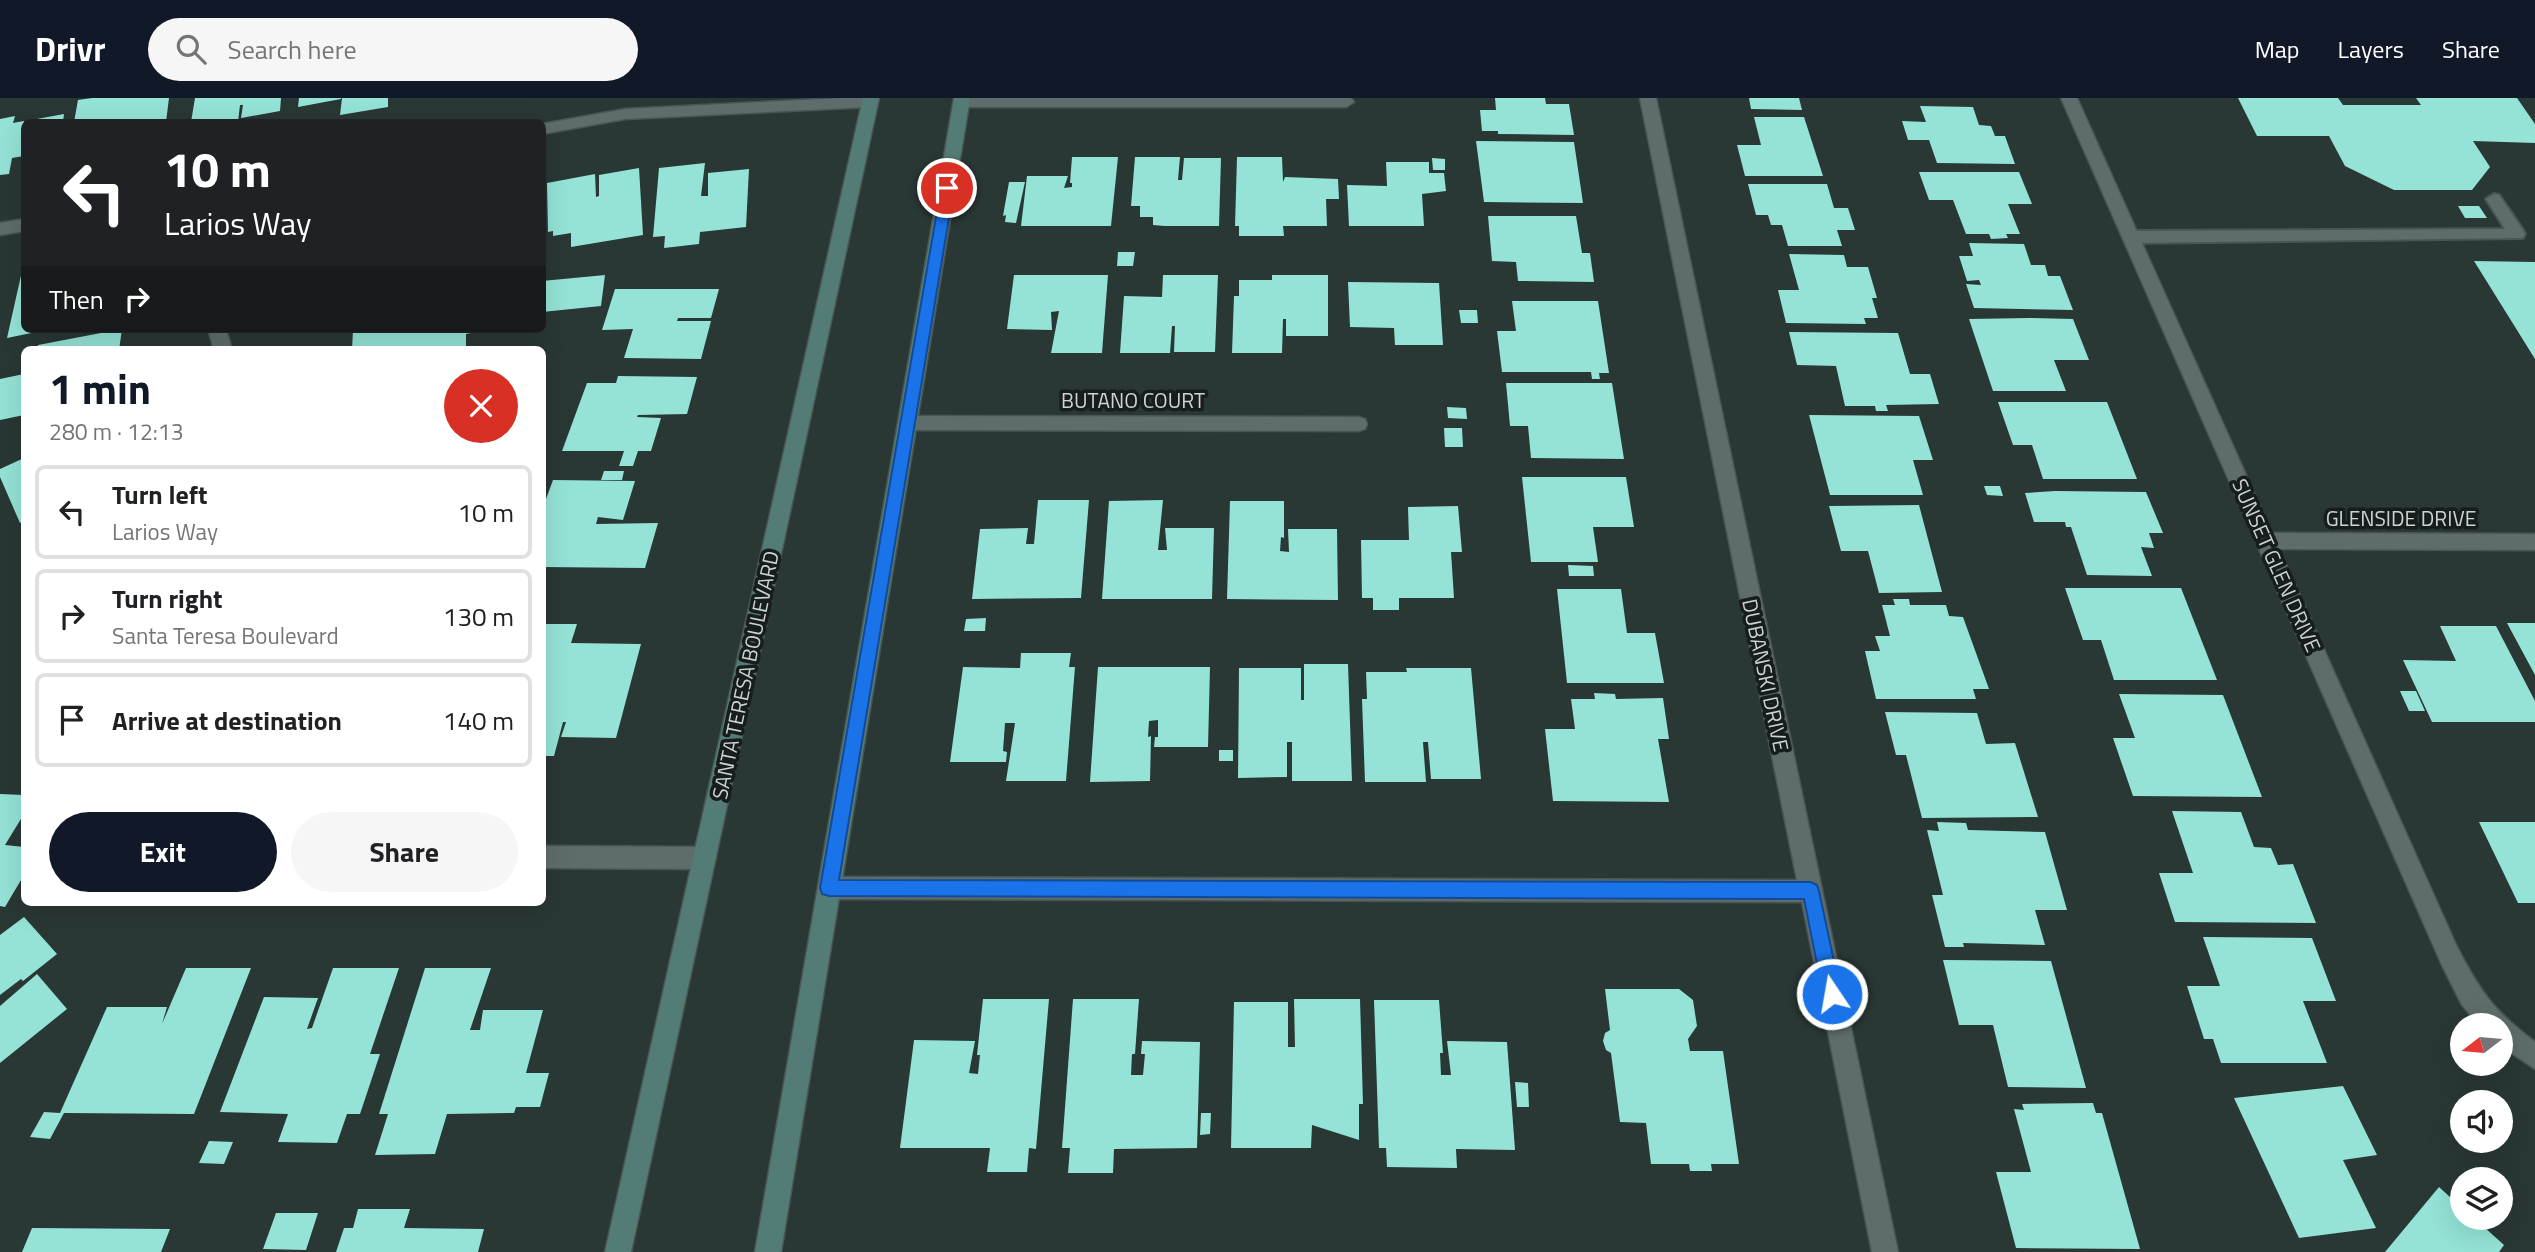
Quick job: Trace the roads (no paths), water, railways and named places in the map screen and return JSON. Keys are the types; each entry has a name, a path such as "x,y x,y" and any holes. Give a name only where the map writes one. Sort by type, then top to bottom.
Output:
{"main road":[{"name":"SANTA TERESA BOULEVARD","path":"618,1252 871,100"},
{"path":"768,1252 962,100"}],"street":[{"name":"DUBANSKI DRIVE","path":"1648,98 1885,1252"},
{"name":"SUNSET GLEN DRIVE","path":"2069,98 2449,955 2470,997 2484,1013"},
{"path":"546,128 625,114 871,100"},
{"path":"962,100 1346,102"},
{"path":"0,229 21,226"},
{"name":"BUTANO COURT","path":"909,422 1358,424"},
{"name":"GLENSIDE DRIVE","path":"2267,541 2535,541"},
{"path":"546,857 705,858"},
{"path":"829,888 1811,891"},
{"path":"2513,1040 2535,1057"}],"lane":[{"path":"2131,237 2517,234 2494,199"}]}
